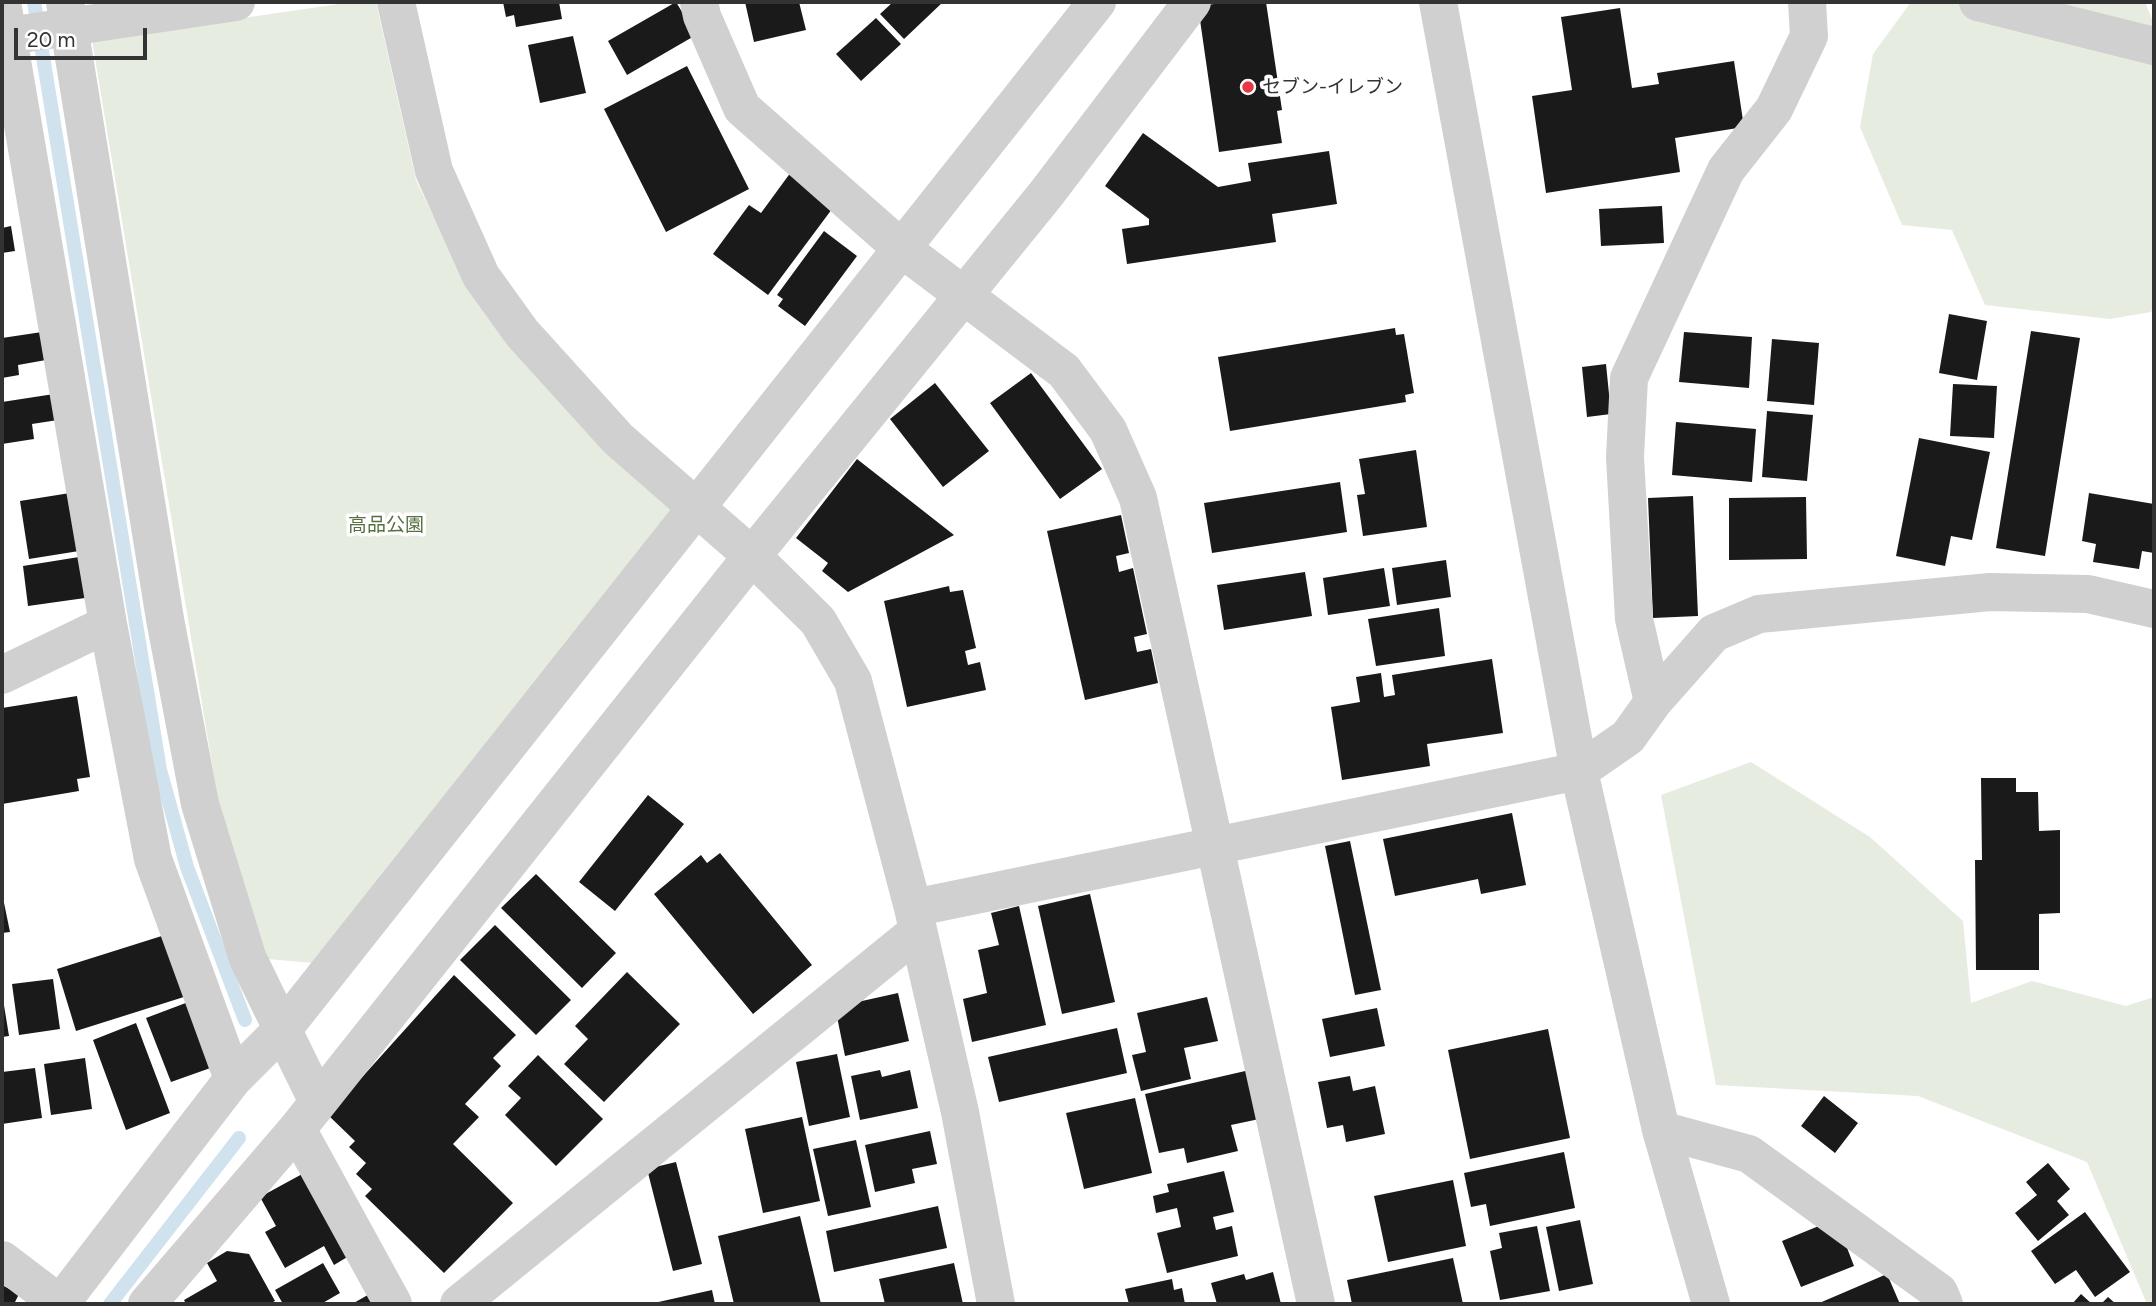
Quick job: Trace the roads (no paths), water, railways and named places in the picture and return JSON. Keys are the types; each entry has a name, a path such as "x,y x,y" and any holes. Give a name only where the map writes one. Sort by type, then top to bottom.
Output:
{"street":[{"path":"33,24 236,2"},
{"path":"396,2 433,171 481,276 522,333 618,439 752,556 818,621 853,681 915,920 960,1112 996,1304"},
{"path":"699,2 702,16 742,108 901,248 1063,371 1108,430 1138,498 1316,1304"},
{"path":"2,1260 60,1304 233,1079 283,1030 1097,2"},
{"path":"147,1304 308,1115 752,556 965,294 1192,2"},
{"path":"1438,2 1579,771 1661,1130 1711,1304"},
{"path":"1653,702 1633,619 1625,457 1629,378 1726,170 1774,109 1809,36 1807,2"},
{"path":"1978,2 2154,46"},
{"path":"33,24 108,624 153,859 233,1079"},
{"path":"33,24 164,619 200,804 248,959 283,1030 308,1115 393,1304"},
{"path":"460,1304 915,920 1216,846 1579,771 1628,737 1653,702 1714,633 1759,614 1990,592 2088,594 2154,609"},
{"path":"2,676 108,624"},
{"path":"1661,1130 1749,1154 1939,1292 1944,1304"}],"waterway":[{"path":"34,2 160,770 187,867 245,1020"},
{"path":"110,1304 239,1138"}],"place":[{"name":"セブン-イレブン","path":"1248,87"}],"park label":[{"name":"高品公園","path":"386,525"}]}
